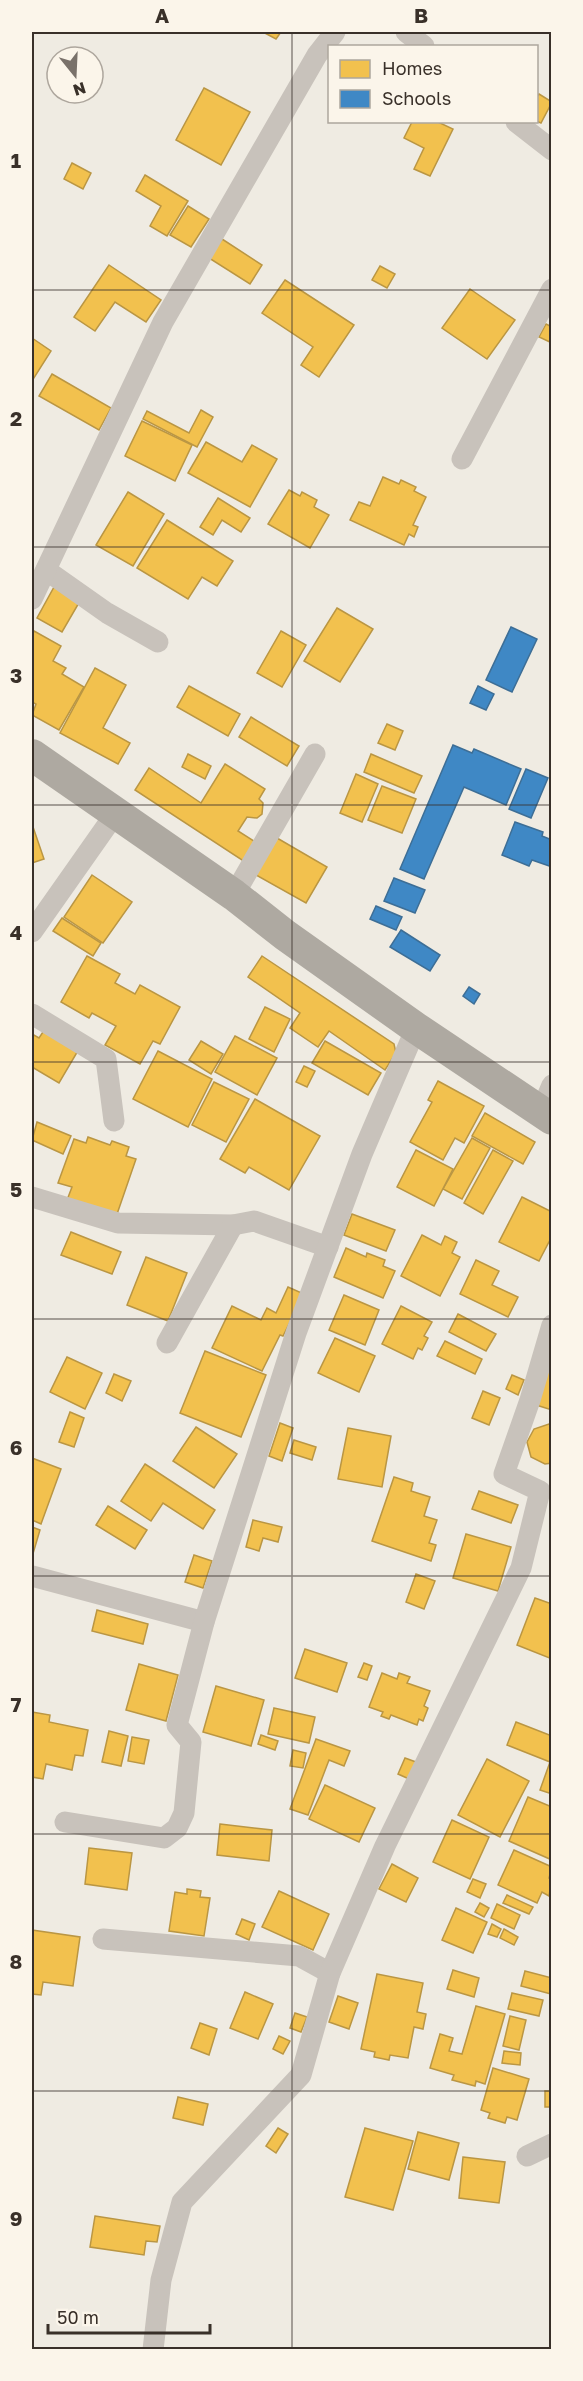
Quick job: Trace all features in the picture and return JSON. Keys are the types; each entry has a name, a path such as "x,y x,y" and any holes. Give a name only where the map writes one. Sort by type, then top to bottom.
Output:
{"highway":[{"path":"32,755 234,895 416,1028 548,1105"}],"street":[{"path":"32,599 163,322 317,55 335,32"},
{"path":"406,32 423,45"},
{"path":"517,123 552,150"},
{"path":"462,459 552,289"},
{"path":"46,570 107,613 158,642"},
{"path":"234,895 315,754"},
{"path":"32,932 115,814"},
{"path":"32,1014 106,1059 114,1121"},
{"path":"65,1822 164,1838 177,1828 184,1813 191,1742 177,1725 204,1622 296,1333 362,1154 416,1028"},
{"path":"32,1197 117,1223 233,1226 254,1221 328,1247"},
{"path":"167,1343 233,1226"},
{"path":"153,2349 161,2280 182,2202 301,2075 330,1973 385,1846 521,1568 540,1491 504,1474 530,1400 552,1325"},
{"path":"32,1576 204,1622"},
{"path":"103,1939 299,1956 330,1973"},
{"path":"527,2156 552,2144"}],"building: Homes":[{"path":"263,32 281,32 276,39"},
{"path":"204,88 250,112 221,165 176,140"},
{"path":"538,95 552,102 541,123 538,122"},
{"path":"412,123 440,123 453,129 430,176 414,169 424,148 404,138"},
{"path":"72,163 91,173 83,189 64,179"},
{"path":"145,175 188,201 167,236 150,226 161,206 136,191"},
{"path":"188,206 209,219 191,247 170,235"},
{"path":"222,239 262,265 250,284 209,258"},
{"path":"109,265 161,300 146,322 115,302 95,331 74,317"},
{"path":"380,266 395,274 387,288 372,280"},
{"path":"285,280 354,325 319,377 301,365 313,347 262,313"},
{"path":"470,289 515,320 487,359 442,328"},
{"path":"546,324 552,327 552,343 539,337"},
{"path":"32,338 51,351 32,381"},
{"path":"52,374 111,408 99,430 39,396"},
{"path":"201,410 213,417 197,447 143,419 147,411 189,433"},
{"path":"142,421 192,445 175,481 125,456"},
{"path":"206,442 242,462 252,445 277,459 250,507 188,473"},
{"path":"383,477 399,484 401,480 416,487 414,491 426,497 413,525 418,527 414,537 409,534 404,545 350,520 359,502 370,506"},
{"path":"289,490 300,496 302,492 317,500 314,507 329,515 310,548 268,524"},
{"path":"128,492 164,514 133,566 96,545"},
{"path":"218,498 250,518 241,532 222,520 213,535 200,527"},
{"path":"167,520 233,561 217,586 202,577 188,599 137,568"},
{"path":"54,587 80,601 62,632 37,618"},
{"path":"337,608 373,629 340,682 304,661"},
{"path":"34,631 61,646 53,661 66,668 62,674 84,687 59,730 32,715 36,704 32,702 32,636"},
{"path":"281,631 306,645 282,687 257,673"},
{"path":"95,668 126,685 103,728 130,743 118,764 60,733"},
{"path":"189,686 240,714 228,736 177,707"},
{"path":"251,717 299,746 287,766 239,737"},
{"path":"387,724 403,731 395,750 378,743"},
{"path":"188,754 211,766 205,779 182,767"},
{"path":"371,754 422,776 414,793 364,772"},
{"path":"225,764 265,789 259,799 263,803 262,814 257,818 247,817 238,831 257,843 245,862 135,790 149,768 201,803"},
{"path":"356,774 378,784 362,822 340,813"},
{"path":"382,786 416,799 402,833 368,820"},
{"path":"32,824 44,859 32,863"},
{"path":"277,838 327,867 306,903 256,875"},
{"path":"92,875 132,902 103,943 64,917"},
{"path":"62,918 101,943 93,956 53,931"},
{"path":"87,956 120,974 115,983 135,994 140,985 180,1007 160,1044 153,1041 140,1064 105,1045 116,1026 92,1013 89,1018 61,1002"},
{"path":"262,956 394,1044 396,1053 385,1070 329,1031 318,1047 290,1028 300,1013 248,977"},
{"path":"265,1007 290,1019 274,1052 249,1039"},
{"path":"45,1029 79,1049 59,1083 32,1067 32,1039 34,1035 39,1038"},
{"path":"235,1036 277,1058 257,1095 215,1072"},
{"path":"201,1041 223,1054 211,1074 189,1060"},
{"path":"325,1041 381,1073 368,1095 312,1063"},
{"path":"158,1051 212,1079 188,1127 133,1099"},
{"path":"304,1066 315,1071 307,1087 296,1082"},
{"path":"438,1081 484,1106 464,1143 455,1138 443,1160 410,1142 432,1102 428,1100"},
{"path":"214,1082 249,1099 226,1142 192,1125"},
{"path":"255,1099 320,1136 289,1190 249,1167 245,1173 220,1159"},
{"path":"485,1113 535,1142 523,1164 472,1136"},
{"path":"37,1122 71,1136 63,1154 32,1140"},
{"path":"88,1137 110,1145 112,1141 129,1147 126,1156 136,1159 116,1217 67,1200 72,1187 58,1183 74,1139 86,1143"},
{"path":"472,1138 490,1148 462,1199 443,1189"},
{"path":"416,1150 453,1169 434,1206 397,1187"},
{"path":"493,1150 513,1161 483,1214 464,1203"},
{"path":"522,1197 552,1212 552,1236 539,1261 499,1242"},
{"path":"352,1214 395,1230 386,1251 344,1235"},
{"path":"71,1232 121,1252 112,1274 61,1255"},
{"path":"422,1235 441,1245 445,1236 457,1242 452,1253 460,1257 440,1296 401,1276"},
{"path":"346,1248 366,1257 367,1253 385,1260 383,1266 395,1271 383,1298 334,1277"},
{"path":"146,1257 187,1273 168,1321 127,1305"},
{"path":"476,1260 499,1271 492,1285 518,1297 508,1317 460,1294"},
{"path":"288,1287 304,1294 262,1371 212,1348 232,1306 261,1320 267,1308 276,1313"},
{"path":"344,1295 379,1310 365,1345 329,1330"},
{"path":"401,1306 432,1322 424,1336 428,1338 422,1350 418,1348 413,1359 382,1344"},
{"path":"458,1314 496,1334 486,1351 449,1332"},
{"path":"335,1338 375,1356 359,1392 318,1373"},
{"path":"445,1341 482,1359 475,1374 437,1356"},
{"path":"205,1351 266,1375 241,1437 180,1413"},
{"path":"67,1357 102,1373 85,1409 50,1392"},
{"path":"552,1359 552,1410 536,1405"},
{"path":"114,1374 131,1381 122,1401 106,1393"},
{"path":"512,1375 524,1380 518,1395 506,1389"},
{"path":"483,1391 500,1398 489,1425 472,1418"},
{"path":"70,1412 84,1418 74,1447 59,1442"},
{"path":"280,1423 293,1428 282,1461 269,1456"},
{"path":"552,1425 552,1463 545,1464 531,1457 527,1442 534,1429"},
{"path":"196,1427 237,1454 214,1488 173,1461"},
{"path":"348,1428 391,1436 382,1487 338,1479"},
{"path":"294,1440 316,1447 312,1460 290,1453"},
{"path":"32,1458 61,1469 41,1524 32,1520"},
{"path":"145,1464 215,1510 203,1529 163,1503 151,1521 121,1501"},
{"path":"394,1477 413,1483 411,1491 430,1497 424,1516 437,1520 429,1543 436,1545 431,1561 372,1541"},
{"path":"479,1491 518,1505 511,1523 472,1509"},
{"path":"108,1506 147,1530 135,1549 96,1525"},
{"path":"253,1520 282,1527 278,1542 263,1538 259,1551 246,1547"},
{"path":"32,1527 40,1530 32,1557"},
{"path":"466,1534 511,1547 498,1591 453,1578"},
{"path":"194,1555 212,1561 203,1588 185,1582"},
{"path":"416,1574 435,1581 424,1609 406,1602"},
{"path":"535,1598 552,1604 552,1659 517,1645"},
{"path":"97,1610 148,1624 143,1644 92,1631"},
{"path":"305,1649 347,1663 337,1692 295,1678"},
{"path":"364,1663 372,1666 367,1680 358,1677"},
{"path":"139,1664 178,1675 166,1721 126,1710"},
{"path":"382,1673 397,1679 399,1673 410,1677 407,1683 430,1691 424,1706 428,1708 423,1721 419,1719 417,1725 391,1715 389,1719 381,1716 383,1712 369,1707"},
{"path":"216,1686 264,1700 251,1746 203,1732"},
{"path":"274,1708 315,1717 309,1743 268,1734"},
{"path":"32,1712 50,1715 49,1722 88,1730 83,1756 75,1755 72,1770 46,1764 43,1779 32,1777"},
{"path":"516,1722 552,1736 552,1794 540,1790 550,1762 507,1745"},
{"path":"109,1731 128,1736 121,1766 102,1762"},
{"path":"261,1735 278,1741 275,1750 258,1744"},
{"path":"132,1737 149,1740 144,1764 128,1761"},
{"path":"316,1739 350,1751 344,1766 329,1760 308,1815 290,1809"},
{"path":"293,1750 306,1753 303,1768 290,1766"},
{"path":"405,1758 416,1762 409,1779 398,1774"},
{"path":"487,1759 529,1781 500,1837 458,1815"},
{"path":"325,1785 375,1808 359,1842 309,1819"},
{"path":"528,1797 552,1807 552,1860 509,1841"},
{"path":"452,1820 489,1837 470,1879 433,1862"},
{"path":"220,1824 272,1830 269,1861 217,1855"},
{"path":"89,1848 132,1853 127,1890 85,1884"},
{"path":"514,1850 552,1867 549,1878 552,1879 549,1896 542,1892 537,1903 498,1885"},
{"path":"392,1864 418,1878 406,1902 379,1889"},
{"path":"473,1879 486,1884 480,1898 467,1892"},
{"path":"187,1889 201,1891 200,1897 210,1898 204,1936 169,1931 175,1892 187,1894"},
{"path":"279,1891 329,1914 313,1950 262,1927"},
{"path":"507,1895 533,1907 529,1914 503,1903"},
{"path":"480,1903 489,1908 484,1917 475,1912"},
{"path":"497,1904 520,1915 514,1929 491,1918"},
{"path":"456,1908 487,1922 473,1953 442,1940"},
{"path":"242,1919 255,1924 249,1940 236,1934"},
{"path":"492,1924 501,1929 497,1937 488,1934"},
{"path":"504,1929 518,1937 514,1945 500,1938"},
{"path":"32,1930 80,1937 73,1986 43,1982 41,1995 32,1994"},
{"path":"453,1970 479,1978 474,1997 447,1989"},
{"path":"525,1971 552,1978 551,1994 521,1986"},
{"path":"377,1974 423,1983 417,2012 426,2014 423,2029 414,2027 408,2058 390,2055 389,2060 374,2057 375,2052 361,2049"},
{"path":"245,1992 273,2004 258,2039 230,2028"},
{"path":"512,1993 543,2000 539,2016 508,2009"},
{"path":"338,1996 358,2003 349,2029 329,2022"},
{"path":"476,2006 505,2014 485,2084 476,2081 475,2086 452,2080 454,2075 430,2068 440,2034 453,2038 449,2051 462,2054"},
{"path":"295,2013 307,2017 301,2032 290,2028"},
{"path":"510,2016 526,2020 519,2050 503,2046"},
{"path":"200,2023 217,2029 209,2055 191,2048"},
{"path":"279,2036 290,2041 283,2054 273,2049"},
{"path":"504,2051 521,2053 520,2065 502,2063"},
{"path":"493,2068 529,2079 517,2120 507,2117 505,2123 488,2118 490,2113 481,2110"},
{"path":"545,2091 552,2091 552,2107 545,2107"},
{"path":"178,2097 208,2104 203,2125 173,2118"},
{"path":"278,2128 288,2134 276,2153 266,2146"},
{"path":"365,2128 413,2141 393,2210 345,2197"},
{"path":"418,2132 459,2143 449,2180 408,2169"},
{"path":"463,2157 505,2162 499,2203 459,2198"},
{"path":"95,2216 160,2226 157,2242 146,2241 144,2255 90,2247"}],"building: Schools":[{"path":"511,627 537,639 512,692 486,680"},
{"path":"478,686 494,694 486,710 470,703"},
{"path":"453,745 472,753 474,749 521,769 506,805 464,787 424,879 400,869"},
{"path":"526,769 548,778 531,818 509,809"},
{"path":"515,822 543,832 542,836 552,840 552,867 532,860 529,866 502,855"},
{"path":"394,878 425,890 415,913 384,901"},
{"path":"376,906 402,917 396,930 370,919"},
{"path":"401,930 440,955 430,971 390,947"},
{"path":"469,987 480,994 474,1004 463,996"}]}
